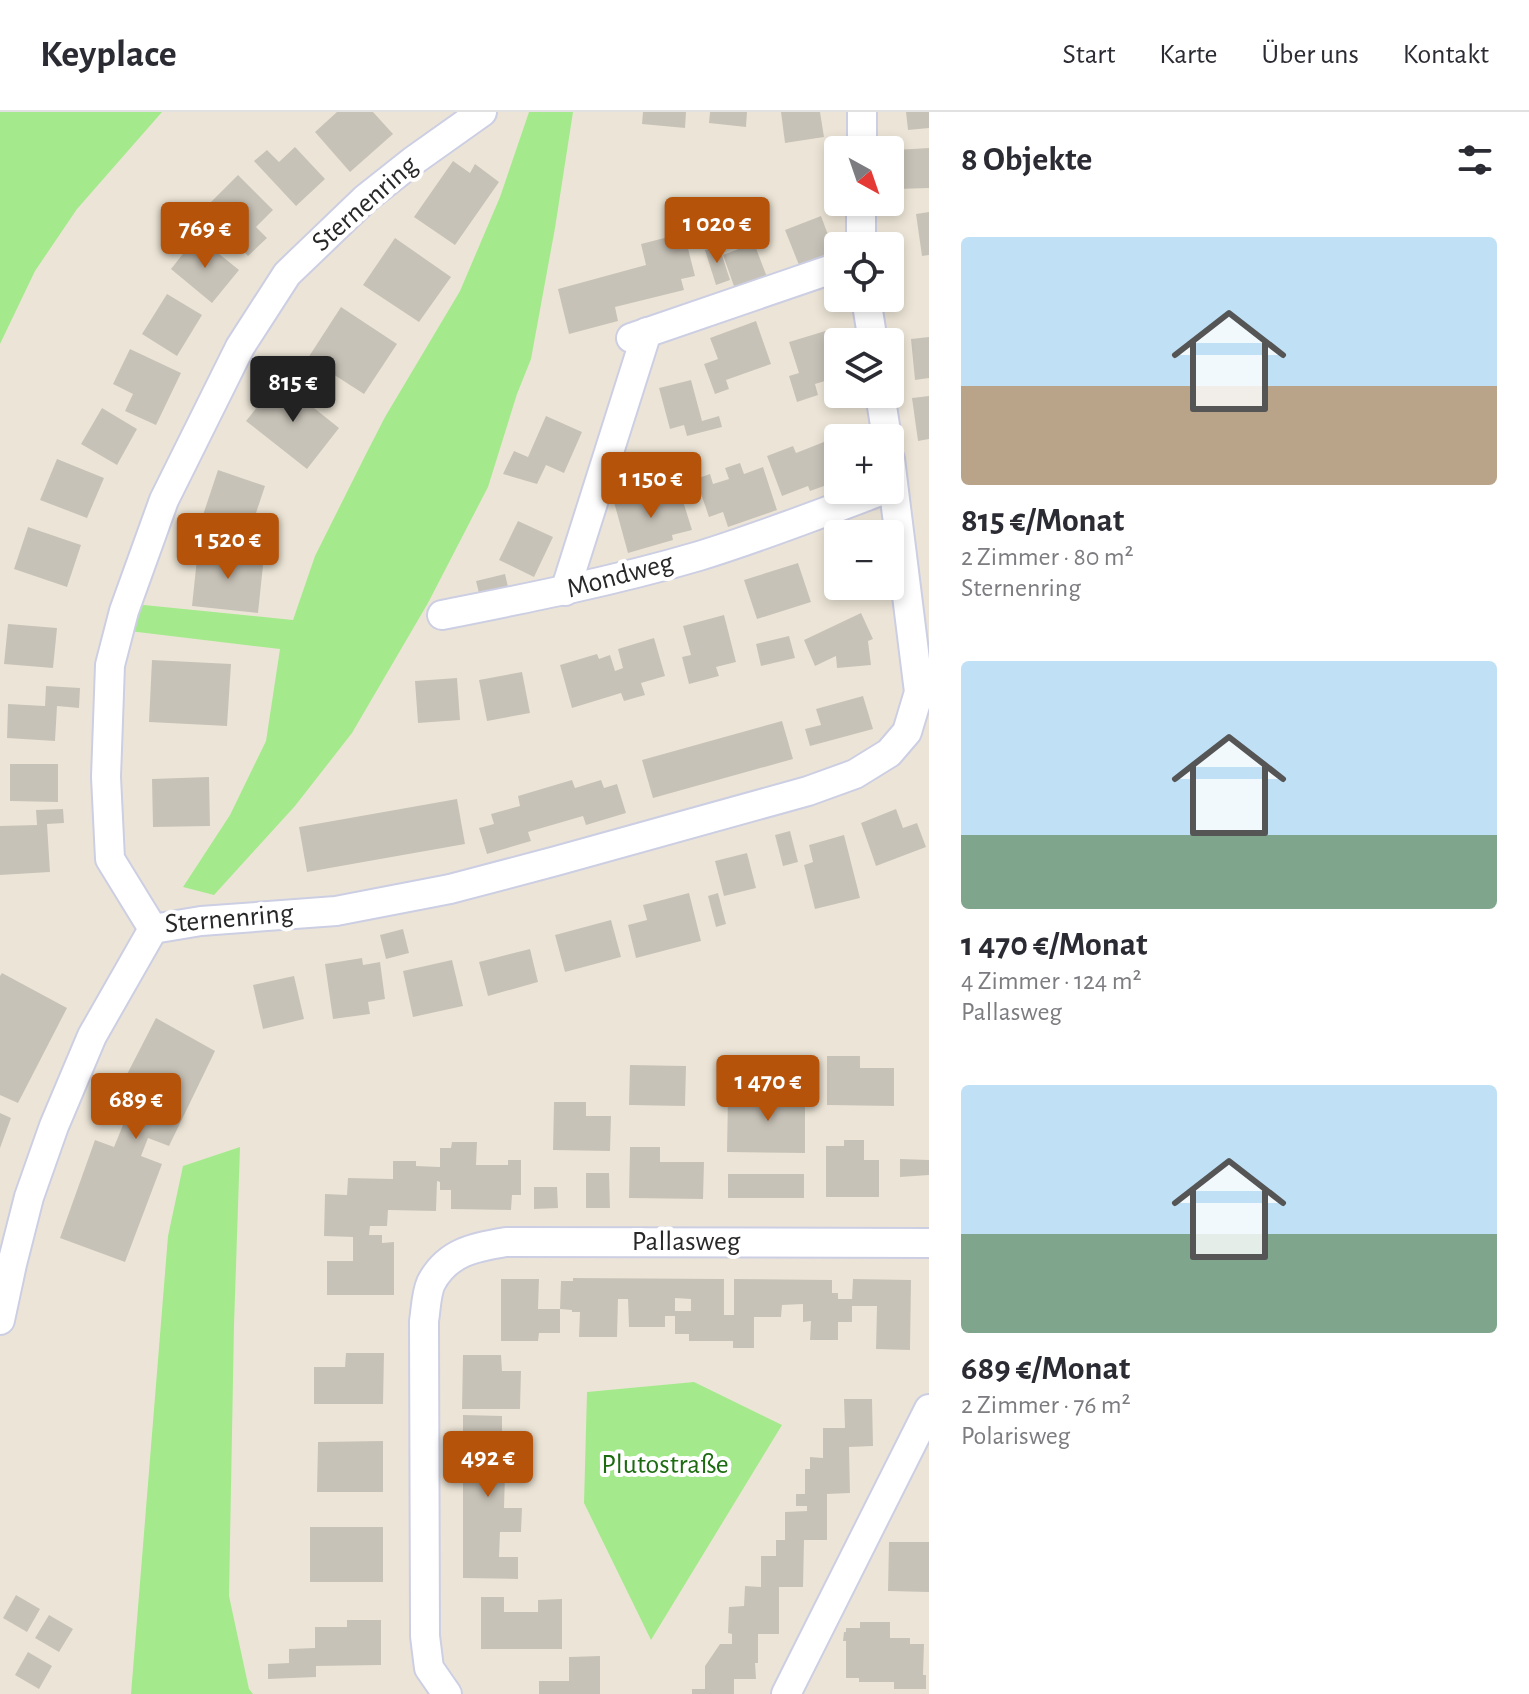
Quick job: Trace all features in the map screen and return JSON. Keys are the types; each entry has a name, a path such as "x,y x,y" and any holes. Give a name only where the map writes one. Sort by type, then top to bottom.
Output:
{"street":[{"name":"Sternenring","path":"482,112 365,199 287,274 240,347 164,500 124,611 110,665 106,777 110,859 153,929 201,921 336,911 450,889 808,791 855,774 889,753 907,732 919,692 892,504"},
{"path":"862,112 862,136"},
{"path":"565,591 635,336 824,272"},
{"name":"Mondweg","path":"442,615 565,591 700,556 782,528 837,504"},
{"path":"0,1320 29,1197 54,1126 92,1036 153,929"},
{"name":"Pallasweg","path":"447,1694 429,1668 425,1636 424,1321 430,1285 447,1261 474,1247 506,1242 929,1243"},
{"path":"786,1694 929,1409"}],"green space":[{"path":"0,112 162,112 77,209 35,271 0,344"},
{"path":"529,112 573,112 531,359 488,487 428,603 352,733 295,806 214,895 183,887 230,815 266,741 280,649 129,631 134,604 293,620 315,556 365,456 460,291 500,197"},
{"path":"240,1147 229,1596 249,1689 253,1694 131,1694 168,1236 183,1166"},
{"name":"Plutostraße","path":"694,1382 782,1425 651,1640 584,1503 587,1392"}],"building":[{"path":"337,112 373,112 393,134 350,172 315,132"},
{"path":"643,112 686,112 685,128 642,124"},
{"path":"710,112 747,112 746,127 709,123"},
{"path":"781,112 820,112 824,137 785,143"},
{"path":"906,112 929,112 929,128 908,130"},
{"path":"295,147 325,179 296,206 254,161 267,150 279,162"},
{"path":"929,148 929,188 904,189 904,149"},
{"path":"453,161 470,173 475,164 499,182 455,245 414,217"},
{"path":"238,175 273,210 256,227 267,238 248,256 229,236 237,228 211,202"},
{"path":"929,212 929,255 922,256 916,214"},
{"path":"821,216 827,232 824,232 824,255 799,265 785,230"},
{"path":"684,233 695,276 681,279 684,290 615,307 618,321 569,334 558,289 646,265 641,244"},
{"path":"197,236 239,270 212,303 171,269"},
{"path":"395,238 451,277 419,322 363,285"},
{"path":"754,243 767,277 735,289 723,255"},
{"path":"719,246 730,280 716,285 705,250"},
{"path":"167,294 202,315 177,356 142,334"},
{"path":"341,307 397,344 364,394 308,358"},
{"path":"756,321 771,364 726,380 729,389 715,394 704,364 718,359 710,338"},
{"path":"824,331 824,381 815,384 818,395 797,402 789,376 799,373 789,342"},
{"path":"929,337 929,378 915,380 911,339"},
{"path":"130,349 181,373 156,425 125,411 133,394 113,384"},
{"path":"279,380 339,428 307,469 246,421"},
{"path":"691,380 702,421 719,416 722,427 687,436 684,425 670,429 659,388"},
{"path":"929,396 929,439 918,441 912,398"},
{"path":"102,408 137,429 117,465 81,444"},
{"path":"546,416 582,432 564,473 546,465 537,484 503,474 514,451 528,457"},
{"path":"824,442 824,486 810,491 808,486 782,496 767,456 793,446 796,453"},
{"path":"57,459 104,478 87,518 40,500"},
{"path":"740,463 744,474 763,467 777,510 728,527 723,512 709,517 696,479 710,474 713,484 729,479 725,468"},
{"path":"218,470 265,486 248,537 201,521"},
{"path":"659,489 663,504 682,498 692,530 672,535 673,540 628,553 614,502"},
{"path":"518,521 553,537 534,577 499,560"},
{"path":"28,527 81,545 67,587 14,569"},
{"path":"198,549 264,556 258,613 192,606"},
{"path":"798,563 811,602 757,619 744,580"},
{"path":"505,574 508,587 479,593 476,581"},
{"path":"861,613 873,639 868,641 871,665 837,668 836,656 815,666 804,640"},
{"path":"724,615 736,662 716,667 719,676 689,684 682,657 691,655 683,626"},
{"path":"8,624 57,628 53,668 4,664"},
{"path":"789,636 795,658 761,666 756,644"},
{"path":"654,638 665,676 641,683 645,695 624,701 621,693 572,708 560,665 597,654 599,659 610,655 615,671 623,668 618,649"},
{"path":"152,660 231,664 227,726 149,722"},
{"path":"522,672 530,713 487,721 479,680"},
{"path":"457,678 460,720 418,723 415,681"},
{"path":"46,686 80,688 79,708 57,706 55,741 7,738 8,704 45,706"},
{"path":"863,696 873,729 810,746 805,729 821,725 816,709"},
{"path":"782,721 793,759 653,798 642,760"},
{"path":"10,764 58,764 58,802 10,801"},
{"path":"209,777 210,826 153,827 152,779"},
{"path":"572,780 575,788 601,780 604,788 617,784 626,813 586,825 583,816 528,832 531,841 487,854 479,828 494,824 491,814 520,806 518,796"},
{"path":"457,799 465,844 307,872 299,827"},
{"path":"63,809 64,823 47,824 50,872 0,875 0,826 37,825 36,810"},
{"path":"896,809 903,828 917,823 926,847 876,866 861,823"},
{"path":"790,831 798,862 783,866 775,835"},
{"path":"844,835 860,898 815,909 804,865 813,862 809,845"},
{"path":"747,853 756,888 724,896 715,861"},
{"path":"689,893 701,941 636,958 628,925 647,920 643,905"},
{"path":"718,893 726,924 716,927 708,896"},
{"path":"611,920 621,957 565,972 555,935"},
{"path":"403,929 409,953 386,959 380,935"},
{"path":"530,949 538,982 488,996 479,962"},
{"path":"362,958 363,965 380,962 385,999 368,1002 370,1014 333,1019 325,964"},
{"path":"452,960 463,1006 413,1017 403,971"},
{"path":"2,973 67,1008 18,1103 0,1095"},
{"path":"294,976 304,1019 263,1029 253,985"},
{"path":"156,1018 215,1051 169,1146 148,1138 141,1156 162,1164 125,1262 60,1238 95,1140 114,1147 123,1125 105,1117"},
{"path":"827,1056 860,1056 860,1068 894,1068 894,1106 827,1105"},
{"path":"630,1065 686,1066 685,1106 629,1105"},
{"path":"765,1089 805,1089 805,1153 727,1152 728,1097 765,1097"},
{"path":"554,1102 586,1102 586,1116 611,1116 610,1151 553,1150"},
{"path":"0,1113 11,1118 0,1148"},
{"path":"844,1140 864,1140 864,1160 879,1160 879,1197 826,1197 826,1146 844,1146"},
{"path":"452,1142 477,1142 476,1165 508,1165 508,1160 521,1160 521,1195 512,1195 511,1210 451,1209 451,1190 440,1190 440,1182 437,1181 436,1211 388,1210 387,1226 370,1226 369,1235 382,1235 382,1243 394,1242 394,1295 327,1295 327,1261 353,1261 353,1237 324,1236 325,1194 347,1195 348,1178 393,1179 393,1161 416,1161 416,1166 440,1167 440,1148 451,1148"},
{"path":"630,1147 660,1147 660,1162 704,1162 703,1199 629,1198"},
{"path":"900,1159 929,1160 929,1175 900,1177"},
{"path":"586,1173 609,1173 610,1208 586,1208"},
{"path":"728,1174 804,1174 804,1198 728,1198"},
{"path":"534,1187 557,1187 558,1208 534,1209"},
{"path":"573,1278 724,1279 724,1315 734,1315 734,1279 832,1280 832,1293 838,1293 838,1299 852,1299 853,1279 911,1280 910,1350 876,1349 877,1306 852,1306 852,1322 838,1322 838,1340 810,1340 811,1321 803,1322 803,1304 782,1305 781,1317 754,1317 754,1348 733,1348 733,1341 689,1341 689,1334 675,1334 675,1316 665,1316 665,1327 629,1327 628,1299 618,1299 617,1337 579,1337 580,1312 560,1309 561,1281 573,1281","holes":["675,1298 691,1299 691,1311 675,1311"]},
{"path":"501,1279 539,1279 538,1309 560,1309 560,1333 539,1333 538,1341 501,1341"},
{"path":"346,1353 384,1353 383,1404 314,1404 314,1367 345,1367"},
{"path":"463,1355 501,1355 502,1371 521,1371 520,1409 462,1409"},
{"path":"844,1399 872,1399 873,1446 849,1447 850,1493 827,1494 827,1540 804,1540 803,1587 779,1587 779,1634 758,1634 756,1679 734,1679 734,1694 692,1694 692,1689 705,1689 705,1666 720,1644 732,1644 732,1634 728,1633 729,1607 744,1606 745,1586 761,1587 761,1556 776,1556 776,1540 785,1540 785,1512 807,1511 807,1506 796,1506 796,1494 805,1494 805,1469 810,1469 810,1457 823,1458 823,1428 845,1428"},
{"path":"463,1415 502,1416 502,1435 516,1435 516,1474 505,1474 504,1508 522,1508 521,1532 500,1532 499,1557 518,1557 518,1579 463,1578 463,1473 482,1473 482,1464 463,1464"},
{"path":"383,1441 383,1492 317,1492 318,1442"},
{"path":"310,1527 383,1527 383,1582 310,1582"},
{"path":"889,1542 929,1542 929,1592 888,1591"},
{"path":"16,1595 40,1609 27,1632 3,1618"},
{"path":"481,1597 504,1597 504,1612 538,1612 538,1600 562,1599 562,1649 481,1649"},
{"path":"49,1615 73,1629 59,1652 35,1638"},
{"path":"347,1620 381,1620 381,1665 316,1666 316,1677 268,1679 268,1664 289,1663 289,1649 315,1648 315,1627 347,1627"},
{"path":"860,1622 890,1622 890,1638 910,1638 910,1644 924,1644 926,1689 894,1689 894,1682 859,1682 859,1678 846,1678 844,1632 846,1628 860,1628"},
{"path":"28,1652 52,1666 39,1689 15,1675"},
{"path":"600,1656 600,1694 539,1694 539,1681 569,1681 569,1657"}]}
